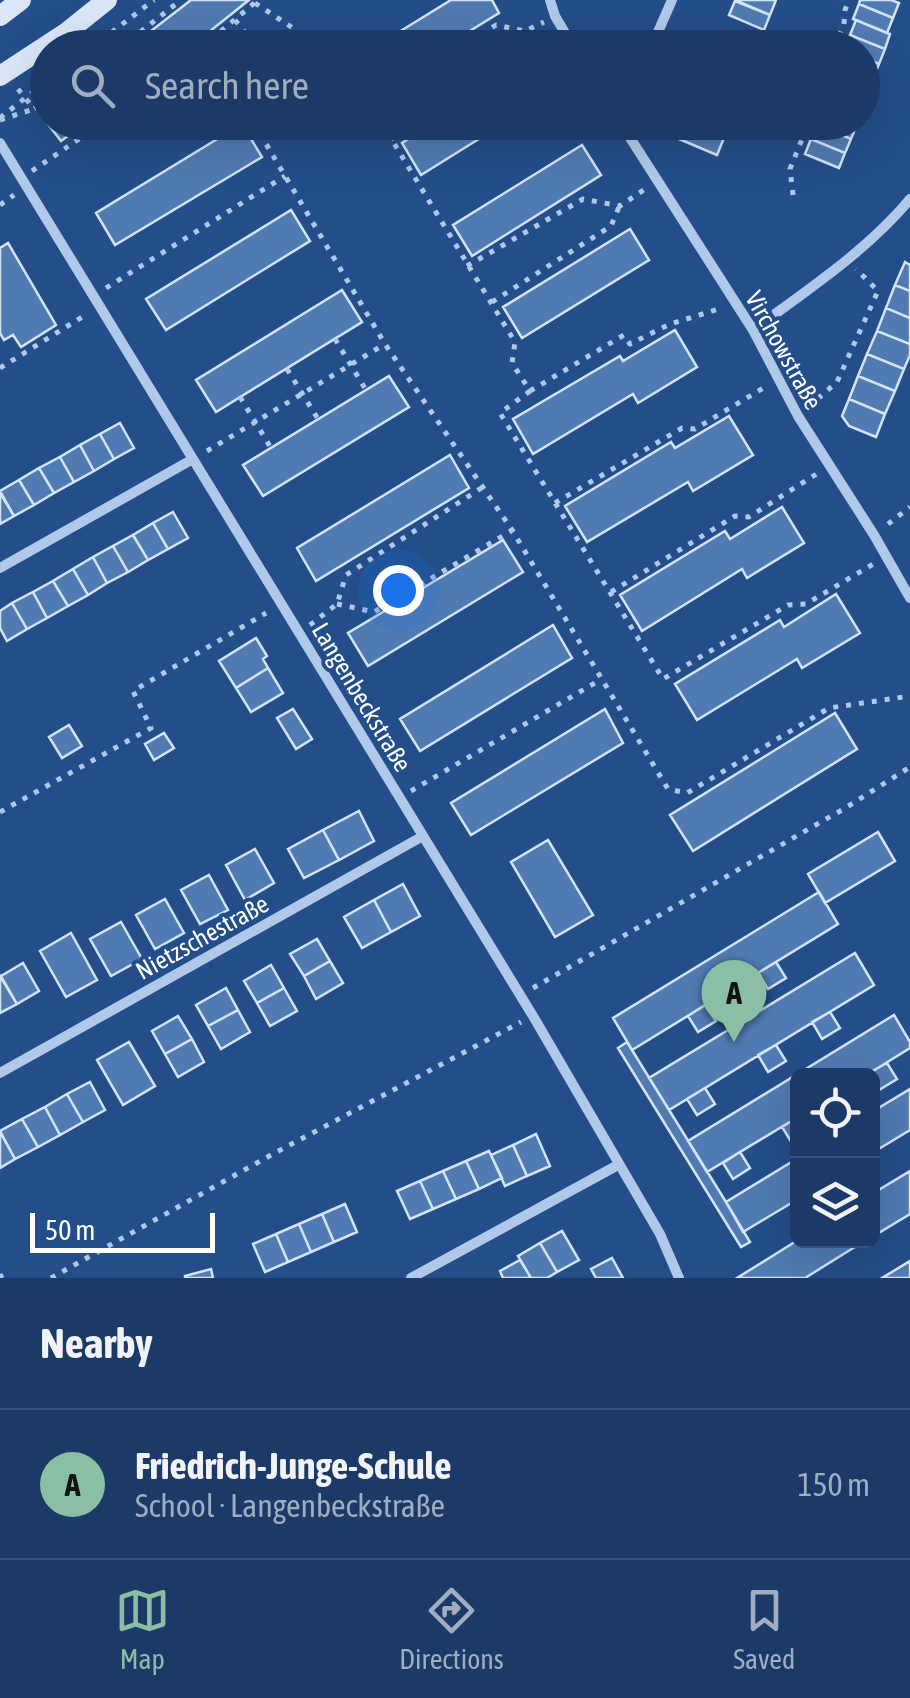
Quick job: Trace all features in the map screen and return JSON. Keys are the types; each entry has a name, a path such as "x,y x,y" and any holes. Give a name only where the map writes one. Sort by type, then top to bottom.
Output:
{"main road":[{"path":"0,16 21,0"},
{"path":"69,30 107,0"},
{"path":"0,76 30,56"}],"street":[{"path":"550,0 563,30"},
{"path":"660,30 672,0"},
{"name":"Virchowstraße","path":"631,140 737,303 798,416 910,598"},
{"name":"Langenbeckstraße","path":"0,143 533,1016 660,1234 679,1278"},
{"path":"753,330 847,260 910,199"},
{"path":"0,568 194,459"},
{"name":"Nietzschestraße","path":"0,1073 423,836"},
{"path":"410,1278 618,1165"}],"path":[{"path":"115,30 154,0"},
{"path":"143,30 181,0"},
{"path":"842,30 849,0"},
{"path":"222,30 256,1 297,30"},
{"path":"235,20 242,30"},
{"path":"528,30 543,22"},
{"path":"489,30 496,26 520,30"},
{"path":"0,119 30,94"},
{"path":"24,98 30,105"},
{"path":"0,119 30,110"},
{"path":"22,178 78,140"},
{"path":"264,140 384,344 512,530 668,789 687,794 829,708 910,696"},
{"path":"392,140 492,302 514,342 512,363 530,391"},
{"path":"794,196 790,169 801,140"},
{"path":"110,285 285,176"},
{"path":"492,302 611,226 620,206 656,181"},
{"path":"467,266 583,199 620,206"},
{"path":"798,416 837,382 878,291 847,260"},
{"path":"737,303 670,324 630,344 624,334 530,391 500,414 663,679 788,605 806,604 886,556"},
{"path":"0,368 100,306"},
{"path":"335,339 366,390"},
{"path":"208,450 384,344"},
{"path":"287,369 318,420"},
{"path":"555,503 682,428 695,429 777,379"},
{"path":"240,397 271,448"},
{"path":"611,592 735,516 750,517 829,466"},
{"path":"299,633 336,604 346,575 482,487"},
{"path":"874,535 910,506"},
{"path":"336,604 374,612 512,530"},
{"path":"0,812 151,728 133,690 282,604"},
{"path":"400,797 600,680"},
{"path":"520,995 910,766"},
{"path":"51,1278 533,1016"}],"building":[{"path":"191,0 249,0 212,30 152,30"},
{"path":"451,0 492,0 499,13 471,30 402,30"},
{"path":"735,0 776,0 770,15"},
{"path":"860,0 899,3 893,18 859,4"},
{"path":"735,1 770,15 764,30 729,15"},
{"path":"859,4 893,18 887,33 853,19"},
{"path":"856,20 890,34 885,49 880,47 880,30 852,30"},
{"path":"216,140 252,140 262,157 115,245 96,213"},
{"path":"407,140 477,140 421,175 402,143"},
{"path":"681,140 723,140 717,155"},
{"path":"811,140 845,153 839,168 805,154"},
{"path":"813,140 851,140 845,153"},
{"path":"582,145 601,175 472,256 453,225"},
{"path":"291,210 310,241 166,330 146,299"},
{"path":"630,229 649,260 522,338 503,307"},
{"path":"8,243 56,325 21,347 13,335 4,340 0,333 0,248"},
{"path":"905,262 910,265 910,291 895,285"},
{"path":"895,285 910,291 910,318 886,308"},
{"path":"342,290 362,322 216,412 196,380"},
{"path":"886,308 910,318 910,344 877,331"},
{"path":"675,330 697,367 638,403 633,394 533,454 513,419 620,356 623,361"},
{"path":"877,331 910,344 904,369 867,354"},
{"path":"867,354 904,369 895,391 858,376"},
{"path":"389,376 409,407 263,496 243,465"},
{"path":"858,376 895,391 885,414 849,399"},
{"path":"849,399 885,414 876,437 849,426 842,416"},
{"path":"729,416 753,455 693,491 688,482 587,542 565,506 671,442 675,448"},
{"path":"120,423 134,448 114,459 100,434"},
{"path":"100,434 114,459 94,471 80,445"},
{"path":"80,445 94,471 74,482 60,457"},
{"path":"450,455 469,488 316,581 297,548"},
{"path":"60,457 74,482 54,493 39,468"},
{"path":"39,468 54,493 34,505 19,480"},
{"path":"19,480 34,505 14,516 0,491"},
{"path":"0,493 14,516 0,524"},
{"path":"782,507 804,543 747,578 742,569 642,631 620,595 725,531 730,539"},
{"path":"173,512 188,538 168,549 153,523"},
{"path":"153,523 168,549 148,560 133,535"},
{"path":"133,535 148,560 128,572 113,546"},
{"path":"503,540 523,572 368,666 348,633"},
{"path":"113,546 128,572 107,583 93,557"},
{"path":"93,557 107,583 88,595 73,569"},
{"path":"73,569 88,595 68,606 53,581"},
{"path":"53,581 68,606 47,618 33,592"},
{"path":"33,592 47,618 27,629 12,603"},
{"path":"836,594 860,633 802,668 797,659 697,720 675,684 780,620 784,627"},
{"path":"12,603 27,629 7,641 0,628 0,611"},
{"path":"553,625 572,658 420,751 400,719"},
{"path":"256,638 267,656 263,659 268,668 236,688 219,661"},
{"path":"268,668 283,693 251,712 236,688"},
{"path":"293,709 312,739 296,749 277,718"},
{"path":"605,709 623,743 471,835 451,803"},
{"path":"835,713 857,749 693,851 670,815"},
{"path":"69,725 82,746 62,758 49,737"},
{"path":"164,733 174,748 154,760 145,744"},
{"path":"359,811 374,841 339,860 323,830"},
{"path":"323,830 339,860 304,878 288,849"},
{"path":"878,832 895,861 825,903 808,874"},
{"path":"548,840 593,915 555,937 511,862"},
{"path":"255,849 274,883 245,900 226,865"},
{"path":"209,875 228,910 200,924 181,890"},
{"path":"403,884 420,916 391,932 374,900"},
{"path":"819,892 838,924 632,1050 613,1018"},
{"path":"165,899 184,933 155,949 136,915"},
{"path":"374,900 391,932 362,948 344,917"},
{"path":"121,922 142,959 111,976 90,939"},
{"path":"71,933 97,980 66,997 40,951"},
{"path":"317,939 330,961 304,976 290,954"},
{"path":"855,953 874,985 669,1110 649,1078"},
{"path":"330,961 343,983 316,999 304,976"},
{"path":"776,962 786,978 768,989 758,973"},
{"path":"23,963 39,991 17,1004 1,976"},
{"path":"271,965 284,988 257,1003 244,981"},
{"path":"0,976 17,1004 0,1013"},
{"path":"226,988 238,1010 208,1026 196,1005"},
{"path":"284,988 297,1011 270,1026 257,1003"},
{"path":"705,1005 716,1021 698,1032 688,1016"},
{"path":"238,1010 250,1032 221,1049 208,1026"},
{"path":"830,1012 840,1028 822,1039 812,1022"},
{"path":"894,1015 910,1042 910,1048 878,1068 807,1068"},
{"path":"178,1016 192,1039 165,1054 152,1031"},
{"path":"192,1039 204,1062 178,1077 165,1054"},
{"path":"129,1042 155,1086 123,1105 97,1060"},
{"path":"627,1042 750,1242 741,1247 618,1048"},
{"path":"776,1045 786,1061 768,1072 758,1055"},
{"path":"887,1063 897,1079 880,1089 878,1068"},
{"path":"790,1079 790,1122 707,1172 688,1141"},
{"path":"90,1082 105,1110 83,1122 67,1094"},
{"path":"705,1088 715,1104 697,1115 687,1099"},
{"path":"910,1089 910,1130 880,1148 880,1107"},
{"path":"67,1094 83,1122 60,1135 45,1107"},
{"path":"45,1107 60,1135 38,1147 22,1119"},
{"path":"22,1119 38,1147 15,1159 0,1131"},
{"path":"790,1122 790,1140 782,1127"},
{"path":"0,1132 15,1159 0,1168"},
{"path":"536,1134 550,1166 527,1176 513,1145"},
{"path":"513,1145 527,1176 505,1186 491,1155"},
{"path":"489,1151 502,1178 479,1189 466,1161"},
{"path":"740,1152 750,1168 733,1179 723,1163"},
{"path":"466,1161 479,1189 456,1199 443,1171"},
{"path":"790,1163 790,1204 743,1232 726,1202"},
{"path":"443,1171 456,1199 433,1209 420,1181"},
{"path":"910,1171 910,1214 880,1232 880,1189"},
{"path":"420,1181 433,1209 410,1219 397,1191"},
{"path":"345,1204 357,1232 334,1242 322,1214"},
{"path":"322,1214 334,1242 311,1252 299,1224"},
{"path":"299,1224 311,1252 288,1262 276,1234"},
{"path":"562,1231 579,1260 557,1272 540,1243"},
{"path":"276,1234 288,1262 265,1272 253,1244"},
{"path":"540,1243 557,1272 547,1278 531,1278 518,1256"},
{"path":"790,1245 790,1248 853,1248 805,1278 737,1278"},
{"path":"612,1258 623,1278 596,1278 591,1269"},
{"path":"520,1260 531,1278 503,1278 500,1271"},
{"path":"910,1261 910,1278 882,1278"},
{"path":"211,1269 213,1278 185,1278 185,1276"}],"place":[{"name":"Friedrich-Junge-Schule","path":"734,1042"}]}
